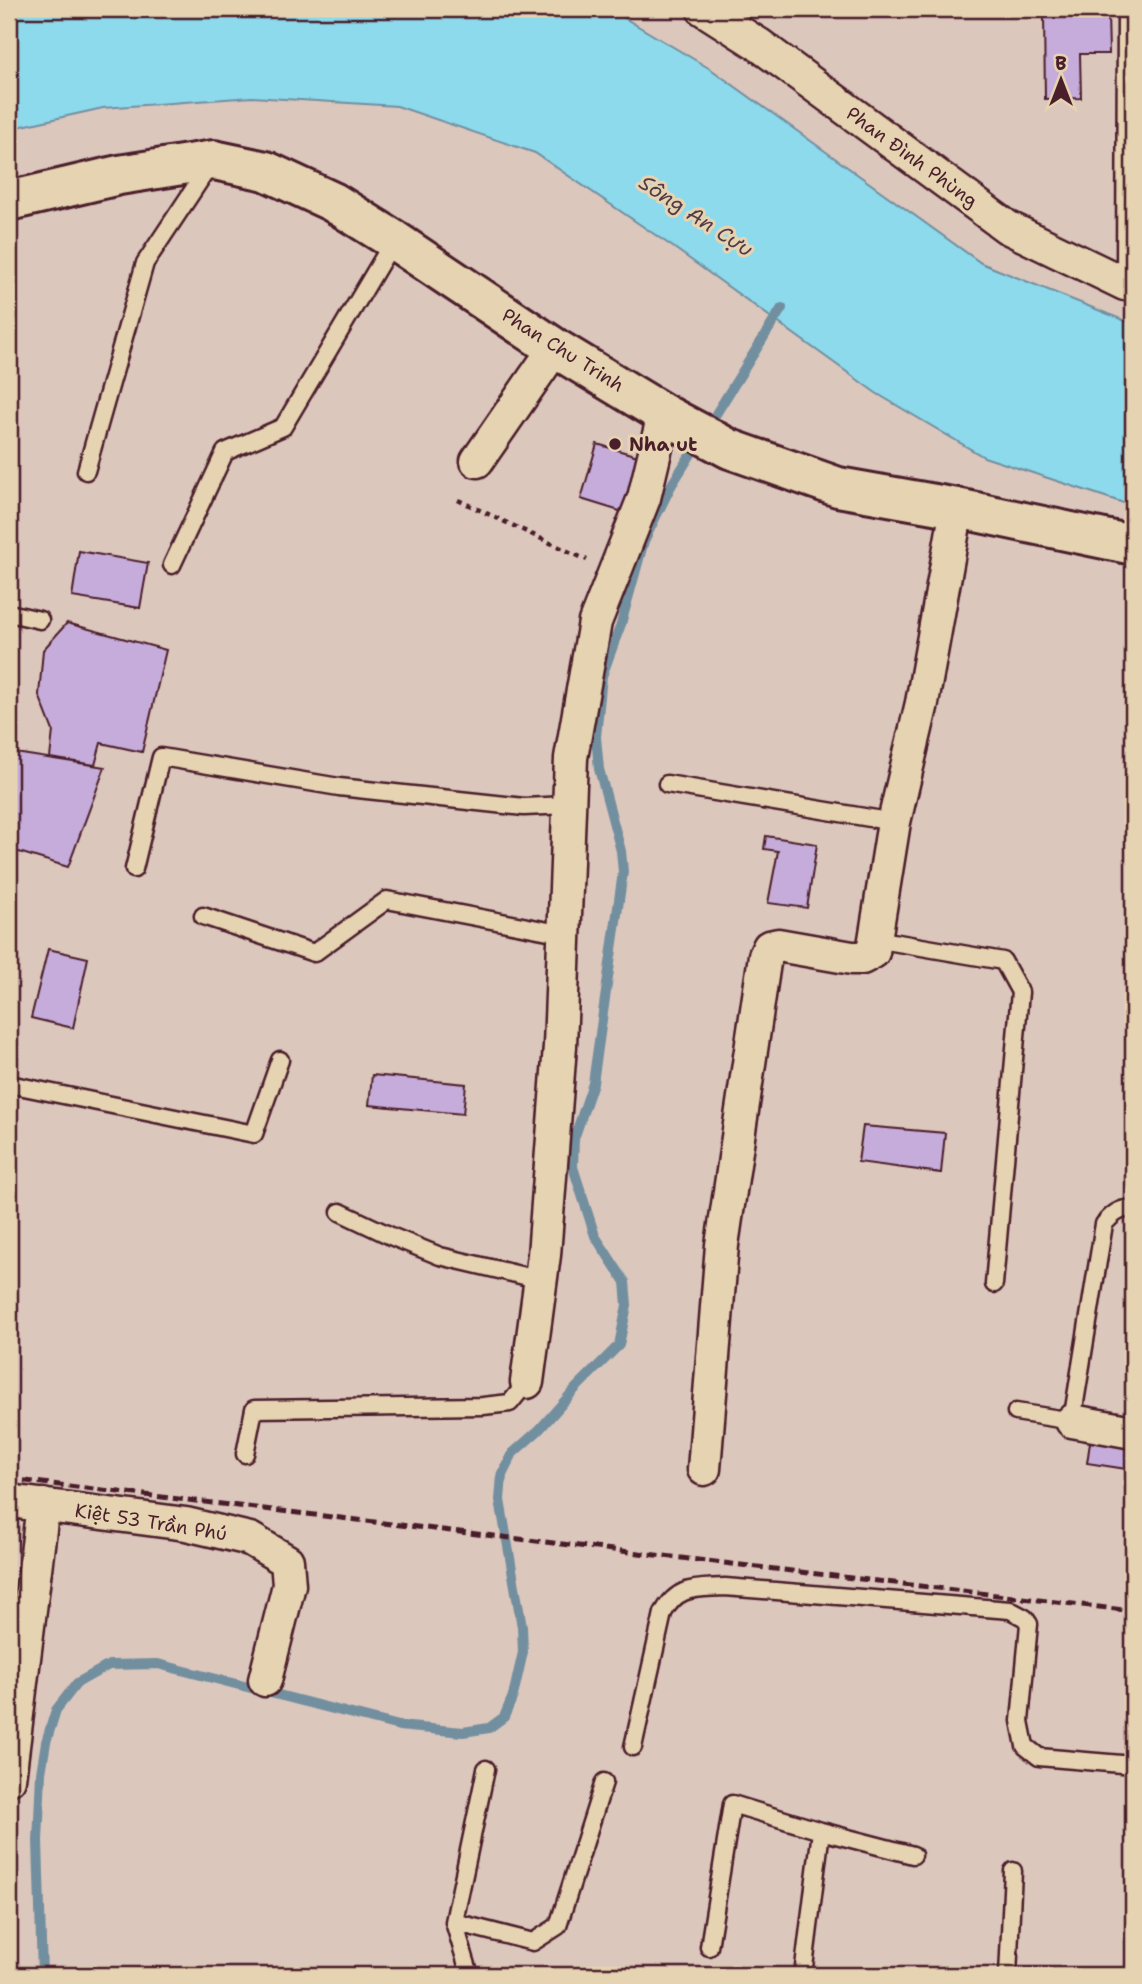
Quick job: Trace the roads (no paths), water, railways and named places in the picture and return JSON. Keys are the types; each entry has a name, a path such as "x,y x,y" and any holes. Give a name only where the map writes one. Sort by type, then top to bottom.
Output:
{"street":[{"name":"Phan Đình Phùng","path":"703,9 758,44 1007,227 1129,284"},
{"name":"Phan Chu Trinh","path":"9,201 119,175 214,160 266,171 332,202 394,240 555,348 670,417 730,449 838,488 957,508 1133,545"},
{"path":"477,461 555,348"},
{"path":"527,1382 541,1280 560,1046 571,758 595,622 644,498 670,417"},
{"path":"704,1469 722,1245 765,956 769,947 778,945 862,958 873,952 894,821 922,704 957,508"},
{"path":"1072,1421 1133,1432"},
{"name":"Kiệt 53 Trần Phú","path":"9,1502 186,1524 250,1539 287,1561 289,1585 265,1680"},
{"path":"9,1779 43,1505"}],"lane":[{"path":"1126,9 1129,284"},
{"path":"86,471 145,263 214,160"},
{"path":"172,565 225,452 283,427 394,240"},
{"path":"9,613 40,620"},
{"path":"134,869 161,757 339,787 524,807 568,805"},
{"path":"667,784 894,821"},
{"path":"203,916 314,953 387,900 564,934"},
{"path":"875,939 1003,961 1020,992 994,1284"},
{"path":"9,1084 254,1134 280,1060"},
{"path":"1016,1412 1072,1421 1104,1224 1114,1213 1133,1209"},
{"path":"340,1212 440,1256 541,1280"},
{"path":"245,1454 254,1409 483,1406 510,1403 527,1382"},
{"path":"633,1747 663,1613 669,1602 679,1593 691,1589 725,1587 1010,1610 1025,1618 1029,1624 1020,1721 1025,1746 1039,1757 1133,1765"},
{"path":"470,1975 454,1922 486,1769"},
{"path":"454,1922 533,1942 558,1926 604,1782"},
{"path":"709,1947 732,1804 821,1831 913,1854"},
{"path":"803,1975 821,1831"},
{"path":"1009,1975 1013,1871"}],"water":[{"name":"Sông An Cựu","path":"9,9 609,9 712,70 981,263 1133,324 1133,506 984,457 876,393 673,247 535,153 397,106 252,97 103,108 9,129"}],"waterway":[{"path":"42,1975 38,1841 41,1773 46,1742 56,1710 77,1683 109,1665 158,1664 399,1726 463,1732 489,1728 504,1717 513,1696 523,1652 522,1627 500,1500 502,1475 513,1453 539,1430 619,1345 627,1305 625,1282 595,1236 573,1167 574,1139 593,1083 623,872 621,851 599,769 596,737 602,676 621,624 644,541 671,486 782,308"}],"railway":[{"path":"9,1479 1133,1611"}],"place":[{"name":"Nha ut","path":"615,444"}]}
